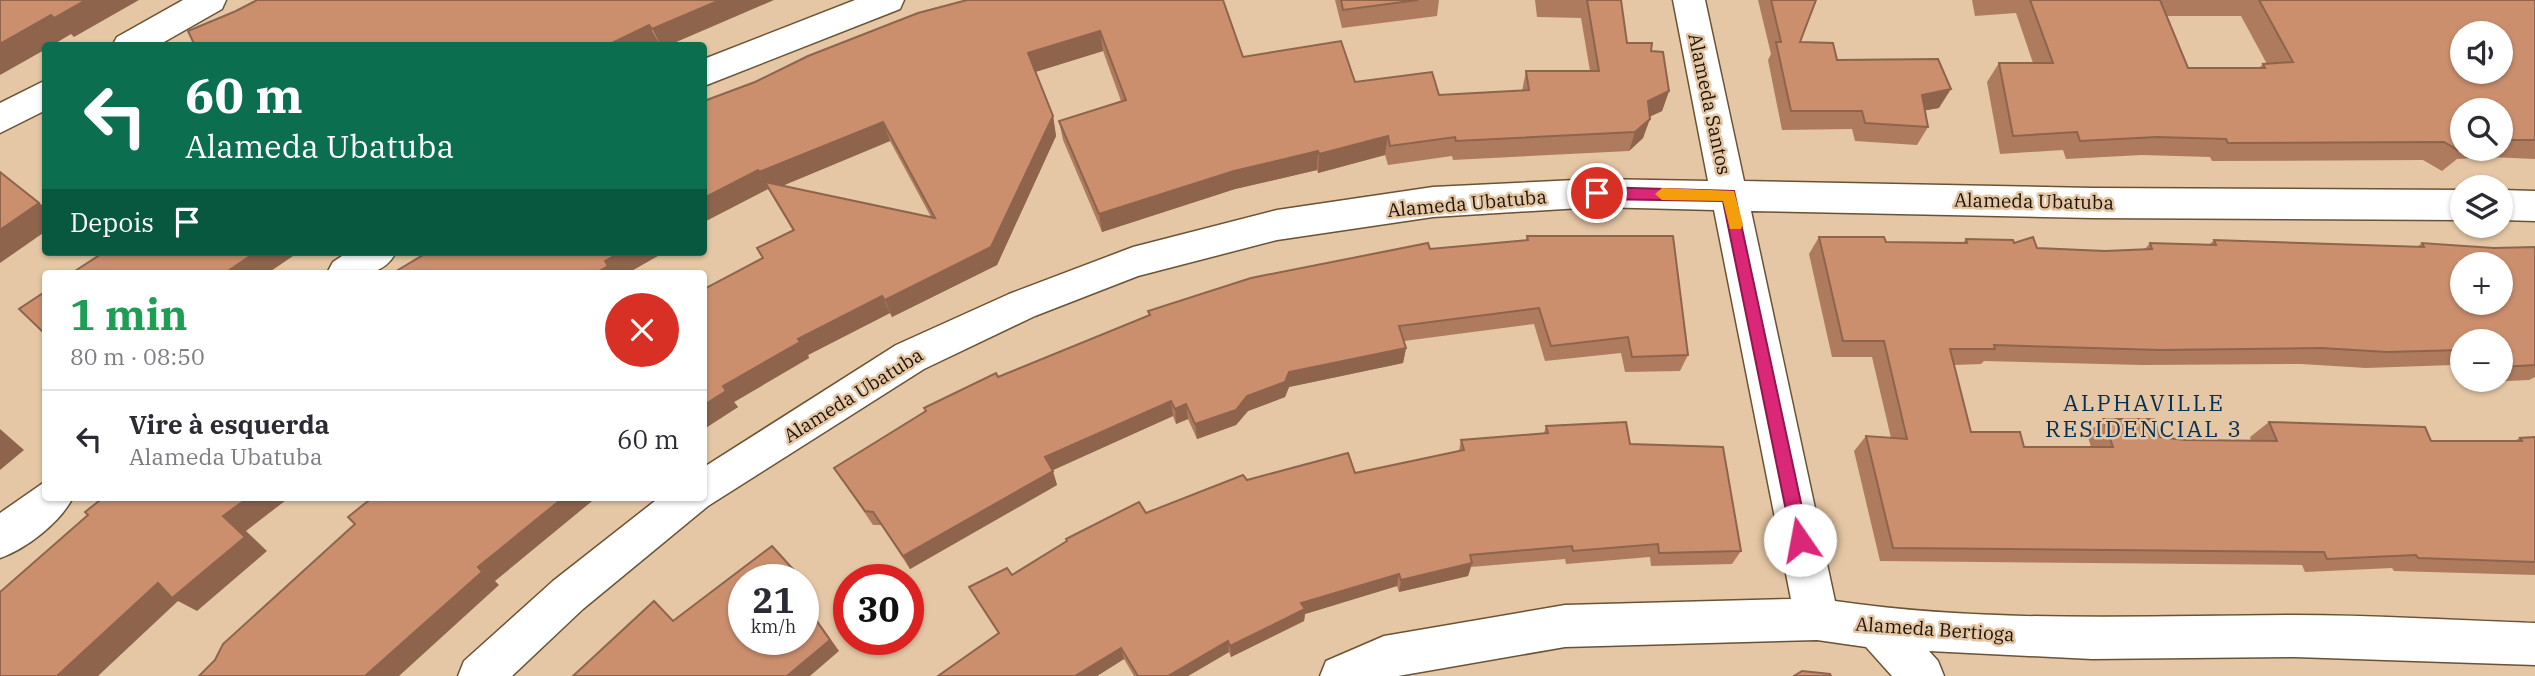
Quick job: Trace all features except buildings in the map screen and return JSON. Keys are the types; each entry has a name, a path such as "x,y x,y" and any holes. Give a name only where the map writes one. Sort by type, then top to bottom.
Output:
{"street":[{"path":"136,42 210,0"},
{"path":"707,72 888,0"},
{"name":"Alameda Santos","path":"1689,0 1817,619"},
{"path":"0,119 42,95"},
{"name":"Alameda Ubatuba","path":"707,487 910,356 1022,305 1133,262 1277,225 1433,202 1597,193 2093,203 2450,205"},
{"path":"2513,205 2535,206"},
{"path":"350,270 371,256"},
{"path":"0,539 47,501"},
{"path":"480,676 568,595 687,501"},
{"name":"Alameda Bertioga","path":"1342,676 1384,657 1565,626 1817,619 1877,628 2092,638 2295,636 2535,644"},
{"path":"1877,628 1923,676"}],"slow traffic":[{"path":"1662,194 1729,195 1735,224"}],"district":[{"name":"ALPHAVILLE RESIDENCIAL 3","path":"2144,415"}],"route":[{"path":"1597,193 1729,195 1800,540"}]}
